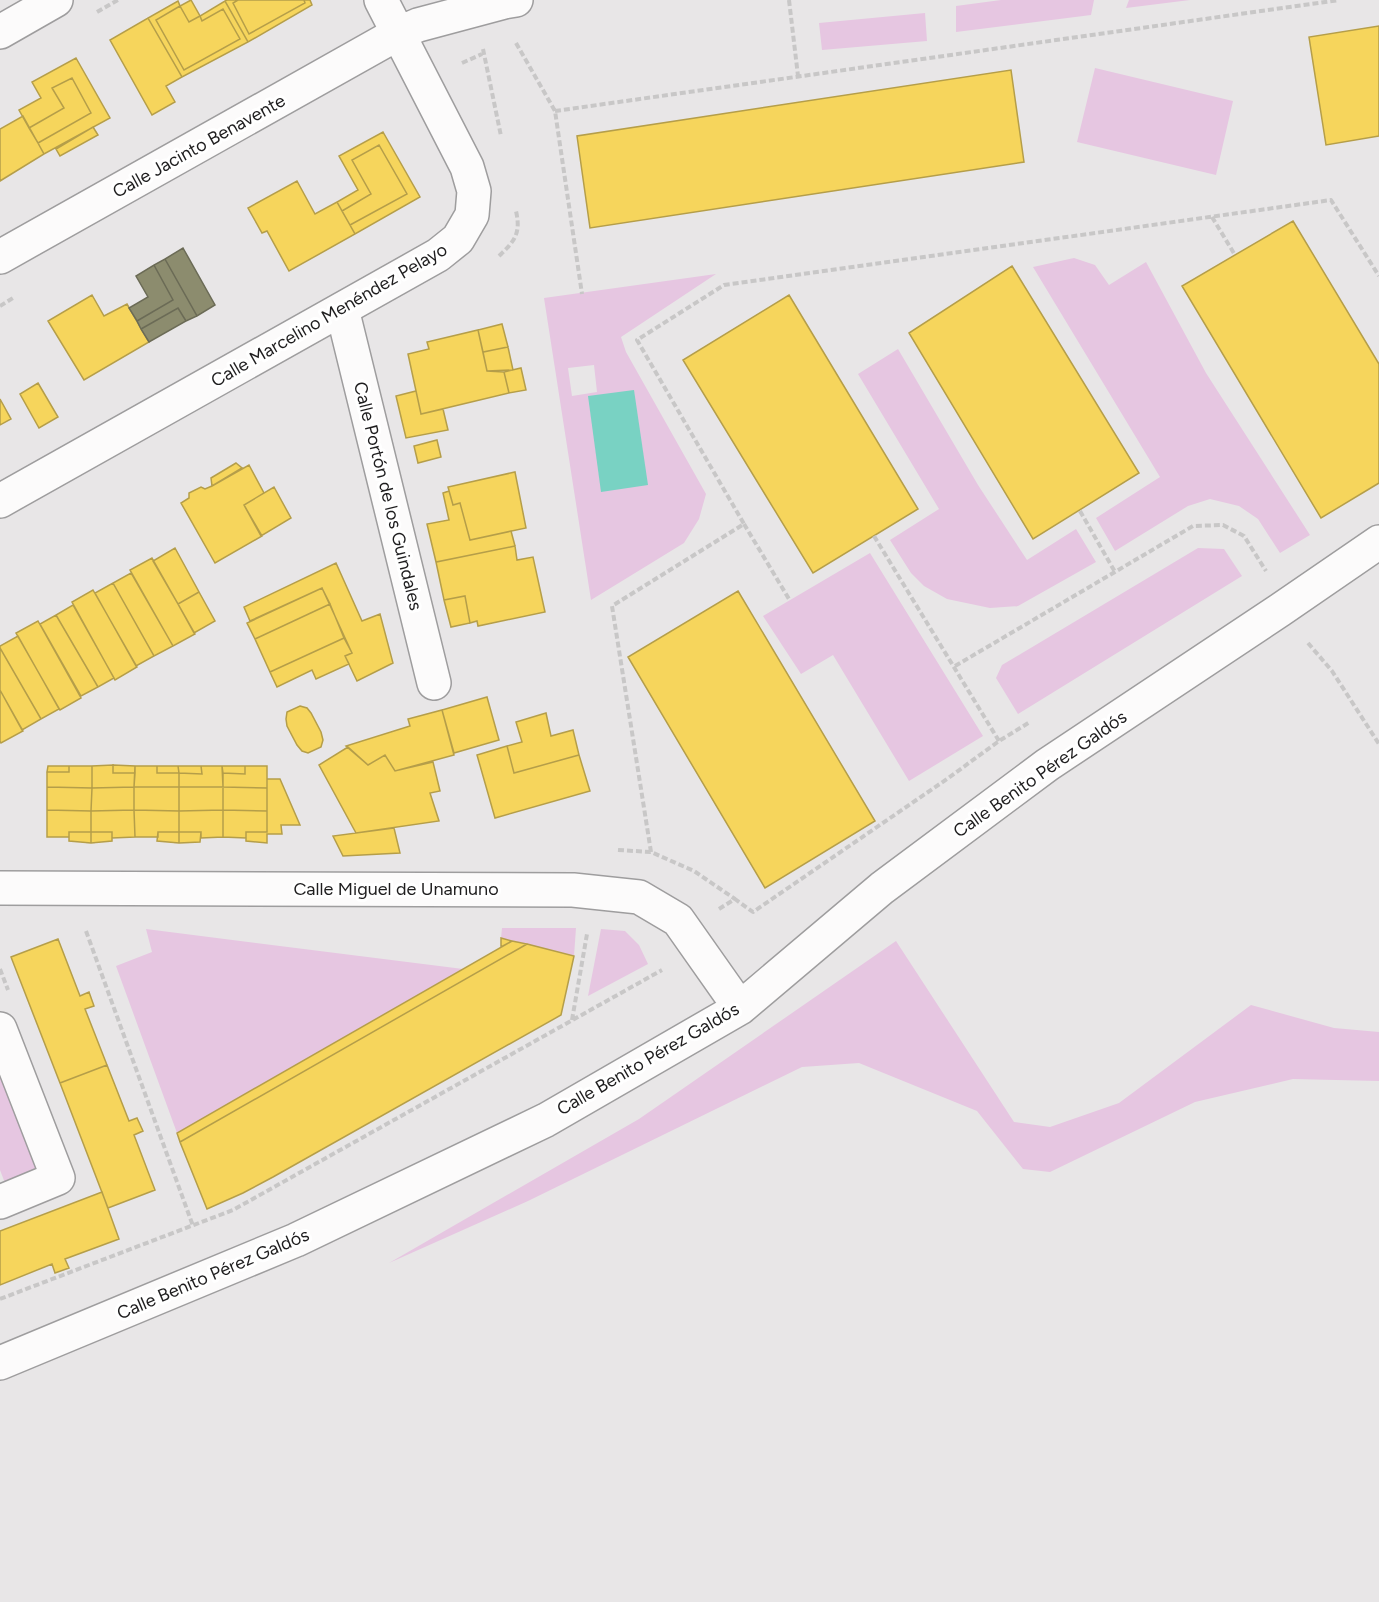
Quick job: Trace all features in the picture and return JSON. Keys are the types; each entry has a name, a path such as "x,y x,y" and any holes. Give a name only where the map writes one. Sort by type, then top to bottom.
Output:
{"street":[{"path":"0,32 56,0"},
{"name":"Calle Marcelino Menéndez Pelayo","path":"0,501 438,255 458,239 472,215 474,191 467,167 381,0"},
{"name":"Calle Jacinto Benavente","path":"0,257 397,34 418,25 512,1"},
{"name":"Calle Portón de los Guindales","path":"342,309 434,683"},
{"name":"Calle Benito Pérez Galdós","path":"0,1363 317,1230 546,1119 740,1008 882,888 1047,765 1379,542"},
{"name":"Calle Miguel de Unamuno","path":"0,888 573,890 639,897 678,920 740,1008"},
{"path":"0,1029 58,1178 0,1202"}],"path":[{"path":"789,0 798,76"},
{"path":"555,111 1339,0"},
{"path":"512,1 515,40 555,111 582,294"},
{"path":"789,599 637,340 724,285 1331,200 1379,276"},
{"path":"1212,217 1235,255"},
{"path":"1080,511 1115,572"},
{"path":"651,852 612,606 744,524"},
{"path":"955,666 1193,526 1223,525 1244,536 1269,574"},
{"path":"874,536 999,741"},
{"path":"1280,610 1332,671 1379,744"},
{"path":"623,850 651,852 694,871 735,899"},
{"path":"572,1020 588,924"},
{"path":"84,926 193,1226"},
{"path":"0,1299 233,1210 664,969"}],"shaded area":[{"path":"1001,0 1094,0 1091,15 956,32 956,6"},
{"path":"1129,0 1190,0 1126,8"},
{"path":"925,13 927,41 822,50 819,23"},
{"path":"1095,68 1233,101 1216,175 1077,142"},
{"path":"1074,258 1095,265 1109,285 1146,262 1206,373 1310,535 1280,553 1258,519 1239,506 1210,499 1188,506 1115,551 1096,518 1160,477 1033,267"},
{"path":"716,274 621,337 626,352 706,494 699,519 684,543 591,600 544,298","holes":["594,365 597,392 572,396 568,368"]},
{"path":"898,349 978,485 1027,560 1076,529 1096,562 1018,606 990,608 947,599 924,586 911,573 890,540 939,509 858,374"},
{"path":"634,390 648,485 601,492 588,396"},
{"path":"1198,548 1224,549 1242,576 1018,714 996,678 1002,665"},
{"path":"870,553 983,736 909,781 833,655 801,674 763,616"},
{"path":"502,928 576,928 574,956 501,938"},
{"path":"146,929 463,969 177,1133 116,966 152,952"},
{"path":"601,929 625,931 639,945 648,964 588,996"},
{"path":"896,941 1014,1122 1050,1127 1119,1103 1251,1005 1334,1028 1379,1032 1379,1081 1293,1079 1195,1102 1050,1172 1023,1169 977,1111 859,1063 802,1067 528,1201 389,1263 639,1119"},
{"path":"0,1059 42,1168 5,1183 0,1170"}],"building: Homes":[{"path":"191,0 200,16 189,22 180,6"},
{"path":"238,0 233,3 249,34 305,3 304,0 310,0 312,5 248,42 225,1"},
{"path":"238,0 304,0 305,3 249,34 233,3"},
{"path":"178,1 180,6 156,20 184,70 240,39 223,9 202,21 200,16 225,1 248,42 182,77 148,18"},
{"path":"180,6 189,22 200,16 202,21 223,9 240,39 184,70 156,20"},
{"path":"148,18 182,77 166,86 175,102 152,115 110,40"},
{"path":"1379,26 1379,136 1326,145 1309,37"},
{"path":"76,58 110,118 44,154 38,143 91,113 72,78 52,88 64,108 29,128 19,110 41,98 32,82"},
{"path":"1011,70 1024,162 590,228 577,136"},
{"path":"72,78 91,113 38,143 29,128 64,108 52,88"},
{"path":"23,116 44,154 0,181 0,129"},
{"path":"93,127 98,135 60,156 56,149"},
{"path":"383,132 420,197 355,234 350,225 407,194 379,145 352,160 371,194 342,211 337,202 358,190 339,156"},
{"path":"379,145 407,194 350,225 342,211 371,194 352,160"},
{"path":"297,181 315,214 337,202 355,234 289,271 267,231 262,233 248,208"},
{"path":"1293,221 1379,364 1379,483 1321,518 1182,286"},
{"path":"1012,266 1139,473 1033,539 909,333"},
{"path":"92,295 104,316 127,304 149,342 84,380 48,321"},
{"path":"789,295 918,509 813,573 683,360"},
{"path":"502,324 508,347 483,352 478,330"},
{"path":"478,330 487,371 504,372 509,393 421,414 408,354 429,349 427,342"},
{"path":"508,347 513,370 487,371 483,352"},
{"path":"521,368 526,390 509,393 504,372"},
{"path":"38,383 58,417 39,428 20,394"},
{"path":"416,391 421,414 443,409 448,430 406,438 396,396"},
{"path":"0,399 11,419 0,425"},
{"path":"437,440 441,457 418,463 414,446"},
{"path":"236,463 242,468 212,486 211,478"},
{"path":"249,465 264,493 244,505 262,536 215,563 181,503 189,498 189,493 201,487 205,489 212,486"},
{"path":"515,472 526,528 470,540 460,503 453,505 448,487"},
{"path":"274,487 291,518 261,536 244,505"},
{"path":"449,491 453,505 460,503 470,540 511,531 515,546 436,562 427,524 449,520 443,493"},
{"path":"515,546 517,560 533,557 545,612 478,626 477,621 470,623 465,596 444,600 436,562"},
{"path":"175,548 199,592 178,604 153,561"},
{"path":"152,558 195,634 173,646 130,570"},
{"path":"336,563 362,621 380,614 393,663 357,681 345,656 352,653 322,588 250,621 244,607"},
{"path":"131,573 173,646 154,656 113,583"},
{"path":"113,583 154,656 136,666 95,593"},
{"path":"322,588 330,604 255,639 247,623"},
{"path":"93,590 137,667 115,680 72,602"},
{"path":"738,591 875,821 765,888 628,657"},
{"path":"199,592 215,621 194,633 178,604"},
{"path":"465,596 470,623 451,627 444,600"},
{"path":"330,604 344,638 270,672 255,639"},
{"path":"73,605 114,678 98,687 56,615"},
{"path":"56,615 98,687 81,696 40,624"},
{"path":"38,621 81,698 60,710 16,633"},
{"path":"18,636 59,709 41,719 0,648"},
{"path":"344,638 352,653 345,656 349,664 316,679 312,670 277,687 270,672"},
{"path":"0,648 41,719 22,730 0,690"},
{"path":"0,690 23,731 1,743 0,741"},
{"path":"487,697 499,740 454,753 442,710"},
{"path":"300,706 307,708 311,713 323,740 321,747 308,753 302,751 297,745 287,726 287,712"},
{"path":"442,710 454,755 395,771 385,755 368,765 346,746 410,726 408,719"},
{"path":"546,713 551,736 573,730 579,755 514,773 507,746 522,742 516,722"},
{"path":"507,746 514,773 579,755 590,791 495,818 477,755"},
{"path":"348,747 368,765 385,755 395,771 433,762 440,791 430,793 439,821 356,833 319,765"},
{"path":"113,765 135,766 135,773 113,773"},
{"path":"113,765 113,773 135,773 134,787 92,788 92,766"},
{"path":"48,766 69,766 69,772 47,772"},
{"path":"69,766 92,766 92,788 47,787 47,772 69,772"},
{"path":"135,766 157,766 157,773 179,773 179,787 134,787"},
{"path":"157,766 178,766 179,773 157,773"},
{"path":"178,766 201,766 202,774 179,773"},
{"path":"201,766 222,766 223,787 179,787 179,773 202,774"},
{"path":"222,766 245,766 245,774 223,773"},
{"path":"245,766 267,766 267,788 223,787 223,773 245,774"},
{"path":"267,779 280,779 300,825 281,825 282,834 267,834 267,843 246,841 246,832 267,832"},
{"path":"47,787 92,788 91,811 47,810"},
{"path":"134,787 179,787 179,811 134,810"},
{"path":"134,787 134,810 91,811 92,788"},
{"path":"179,787 223,787 223,810 179,811"},
{"path":"223,787 267,788 267,811 223,810"},
{"path":"47,810 91,811 91,832 69,832 69,837 47,837"},
{"path":"134,810 135,837 112,838 112,832 91,832 91,811"},
{"path":"134,810 179,811 179,832 158,832 158,837 135,837"},
{"path":"223,810 267,811 267,832 246,832 246,838 223,837"},
{"path":"223,810 223,837 201,838 201,832 179,832 179,811"},
{"path":"394,828 400,853 343,856 333,836"},
{"path":"69,832 91,832 91,843 69,841"},
{"path":"91,832 112,832 112,841 91,843"},
{"path":"158,832 179,832 179,843 157,841"},
{"path":"179,832 201,832 200,842 179,843"},
{"path":"501,938 512,941 501,947"},
{"path":"58,939 80,996 89,992 94,1006 85,1009 107,1065 60,1083 11,957"},
{"path":"512,941 527,944 180,1142 177,1133"},
{"path":"527,944 574,956 561,1015 273,1177 207,1209 180,1142"},
{"path":"107,1065 129,1121 137,1118 143,1131 134,1135 155,1190 108,1208 60,1083"},
{"path":"102,1192 119,1239 65,1259 69,1268 55,1273 52,1264 0,1285 0,1231"}],"building: Industry":[{"path":"183,248 215,305 197,316 165,259"},
{"path":"165,259 197,316 186,321 178,308 141,329 137,321 173,300 154,265"},
{"path":"154,265 173,300 137,321 129,308 148,297 136,276"},
{"path":"178,308 186,321 149,342 141,329"}]}
